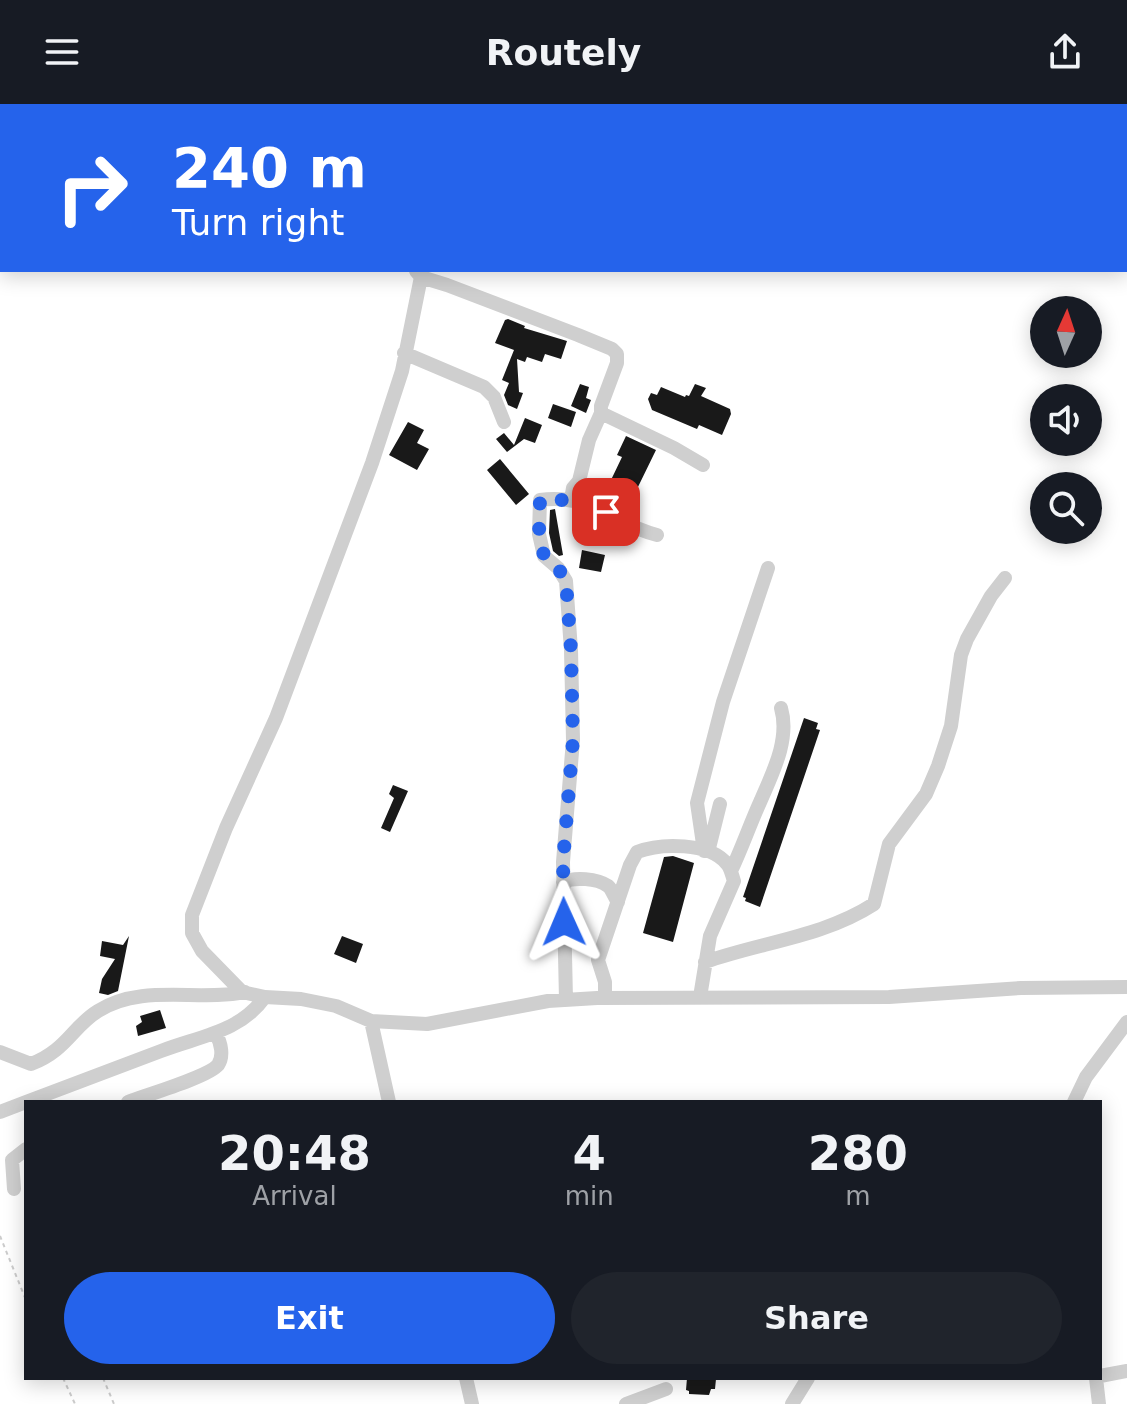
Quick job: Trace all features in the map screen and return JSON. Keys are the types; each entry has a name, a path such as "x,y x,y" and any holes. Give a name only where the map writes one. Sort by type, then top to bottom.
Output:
{"street":[{"path":"571,500 617,363 617,354 612,349 418,274 402,371 387,420 287,690 192,915 192,933 202,951 233,984 245,992 265,997 301,999 336,1006 371,1021 427,1024 566,1000 889,997 1021,988 1127,987"},
{"path":"404,353 484,387 494,397 504,422"},
{"path":"601,413 703,465"},
{"path":"566,1000 563,882 573,740 570,637 566,581 558,568 544,556 539,534 540,500 571,500 657,535"},
{"path":"706,851 697,803 723,702 768,568"},
{"path":"705,962 810,933 860,913 874,904 889,844 926,794 938,766 951,726 961,655 967,639 1005,578"},
{"path":"731,871 774,774 781,749 784,717 781,708"},
{"path":"706,851 720,804"},
{"path":"605,998 605,982 598,960 637,852 673,845 717,854 728,865 734,881 710,936 700,997"},
{"path":"563,882 570,878 601,883 610,887 618,902"},
{"path":"0,1052 31,1064 46,1058 61,1048 98,1011 125,1001 157,995 234,995 245,992"},
{"path":"31,1100 168,1048 216,1034 256,1009 265,997"},
{"path":"371,1021 389,1100"},
{"path":"1075,1100 1086,1077 1127,1022"},
{"path":"133,1100 217,1066 221,1057 221,1042 216,1034"},
{"path":"0,1112 24,1103"},
{"path":"14,1189 12,1160 24,1151"},
{"path":"1102,1376 1127,1371"},
{"path":"466,1380 472,1404"},
{"path":"792,1404 807,1380"},
{"path":"1098,1380 1099,1404"},
{"path":"626,1404 666,1389"}],"path":[{"path":"0,1236 24,1295"},
{"path":"64,1380 75,1404"},
{"path":"104,1380 114,1404"}],"building":[{"path":"508,319 524,328 567,341 561,359 545,354 542,362 527,357 525,362 517,359 519,392 523,393 517,409 508,405 504,395 509,383 502,380 514,350 495,343"},
{"path":"580,384 589,387 586,398 591,400 586,413 571,406"},
{"path":"695,384 706,388 701,396 730,409 731,414 722,435 699,425 697,429 652,410 648,399 651,393 657,395 661,387 685,397 689,396"},
{"path":"553,404 576,412 571,427 548,418"},
{"path":"525,418 542,425 535,443 524,439 507,452 496,439 504,433 514,445"},
{"path":"408,422 424,430 417,443 429,449 417,470 389,455"},
{"path":"626,436 656,450 636,491 611,480 622,457 617,455"},
{"path":"500,459 529,494 516,505 487,470"},
{"path":"555,509 563,555 559,556 553,551 549,533 550,510"},
{"path":"582,550 605,555 601,572 579,568"},
{"path":"804,718 818,723 816,729 820,730 760,907 745,901 743,897"},
{"path":"393,785 408,791 390,832 381,828 394,798 389,794"},
{"path":"673,856 694,863 673,942 643,933 664,857"},
{"path":"129,936 118,991 108,995 99,993 102,979 115,959 100,956 102,941 123,945"},
{"path":"342,936 363,944 356,963 334,954"},
{"path":"160,1010 166,1028 138,1036 136,1026 142,1022 140,1016"},
{"path":"687,1380 716,1380 715,1389 711,1389 709,1395 689,1394"}],"route":[{"path":"564,922 563,862 573,740 571,650 566,581 558,568 544,556 539,534 540,500 569,500 606,512"}]}
